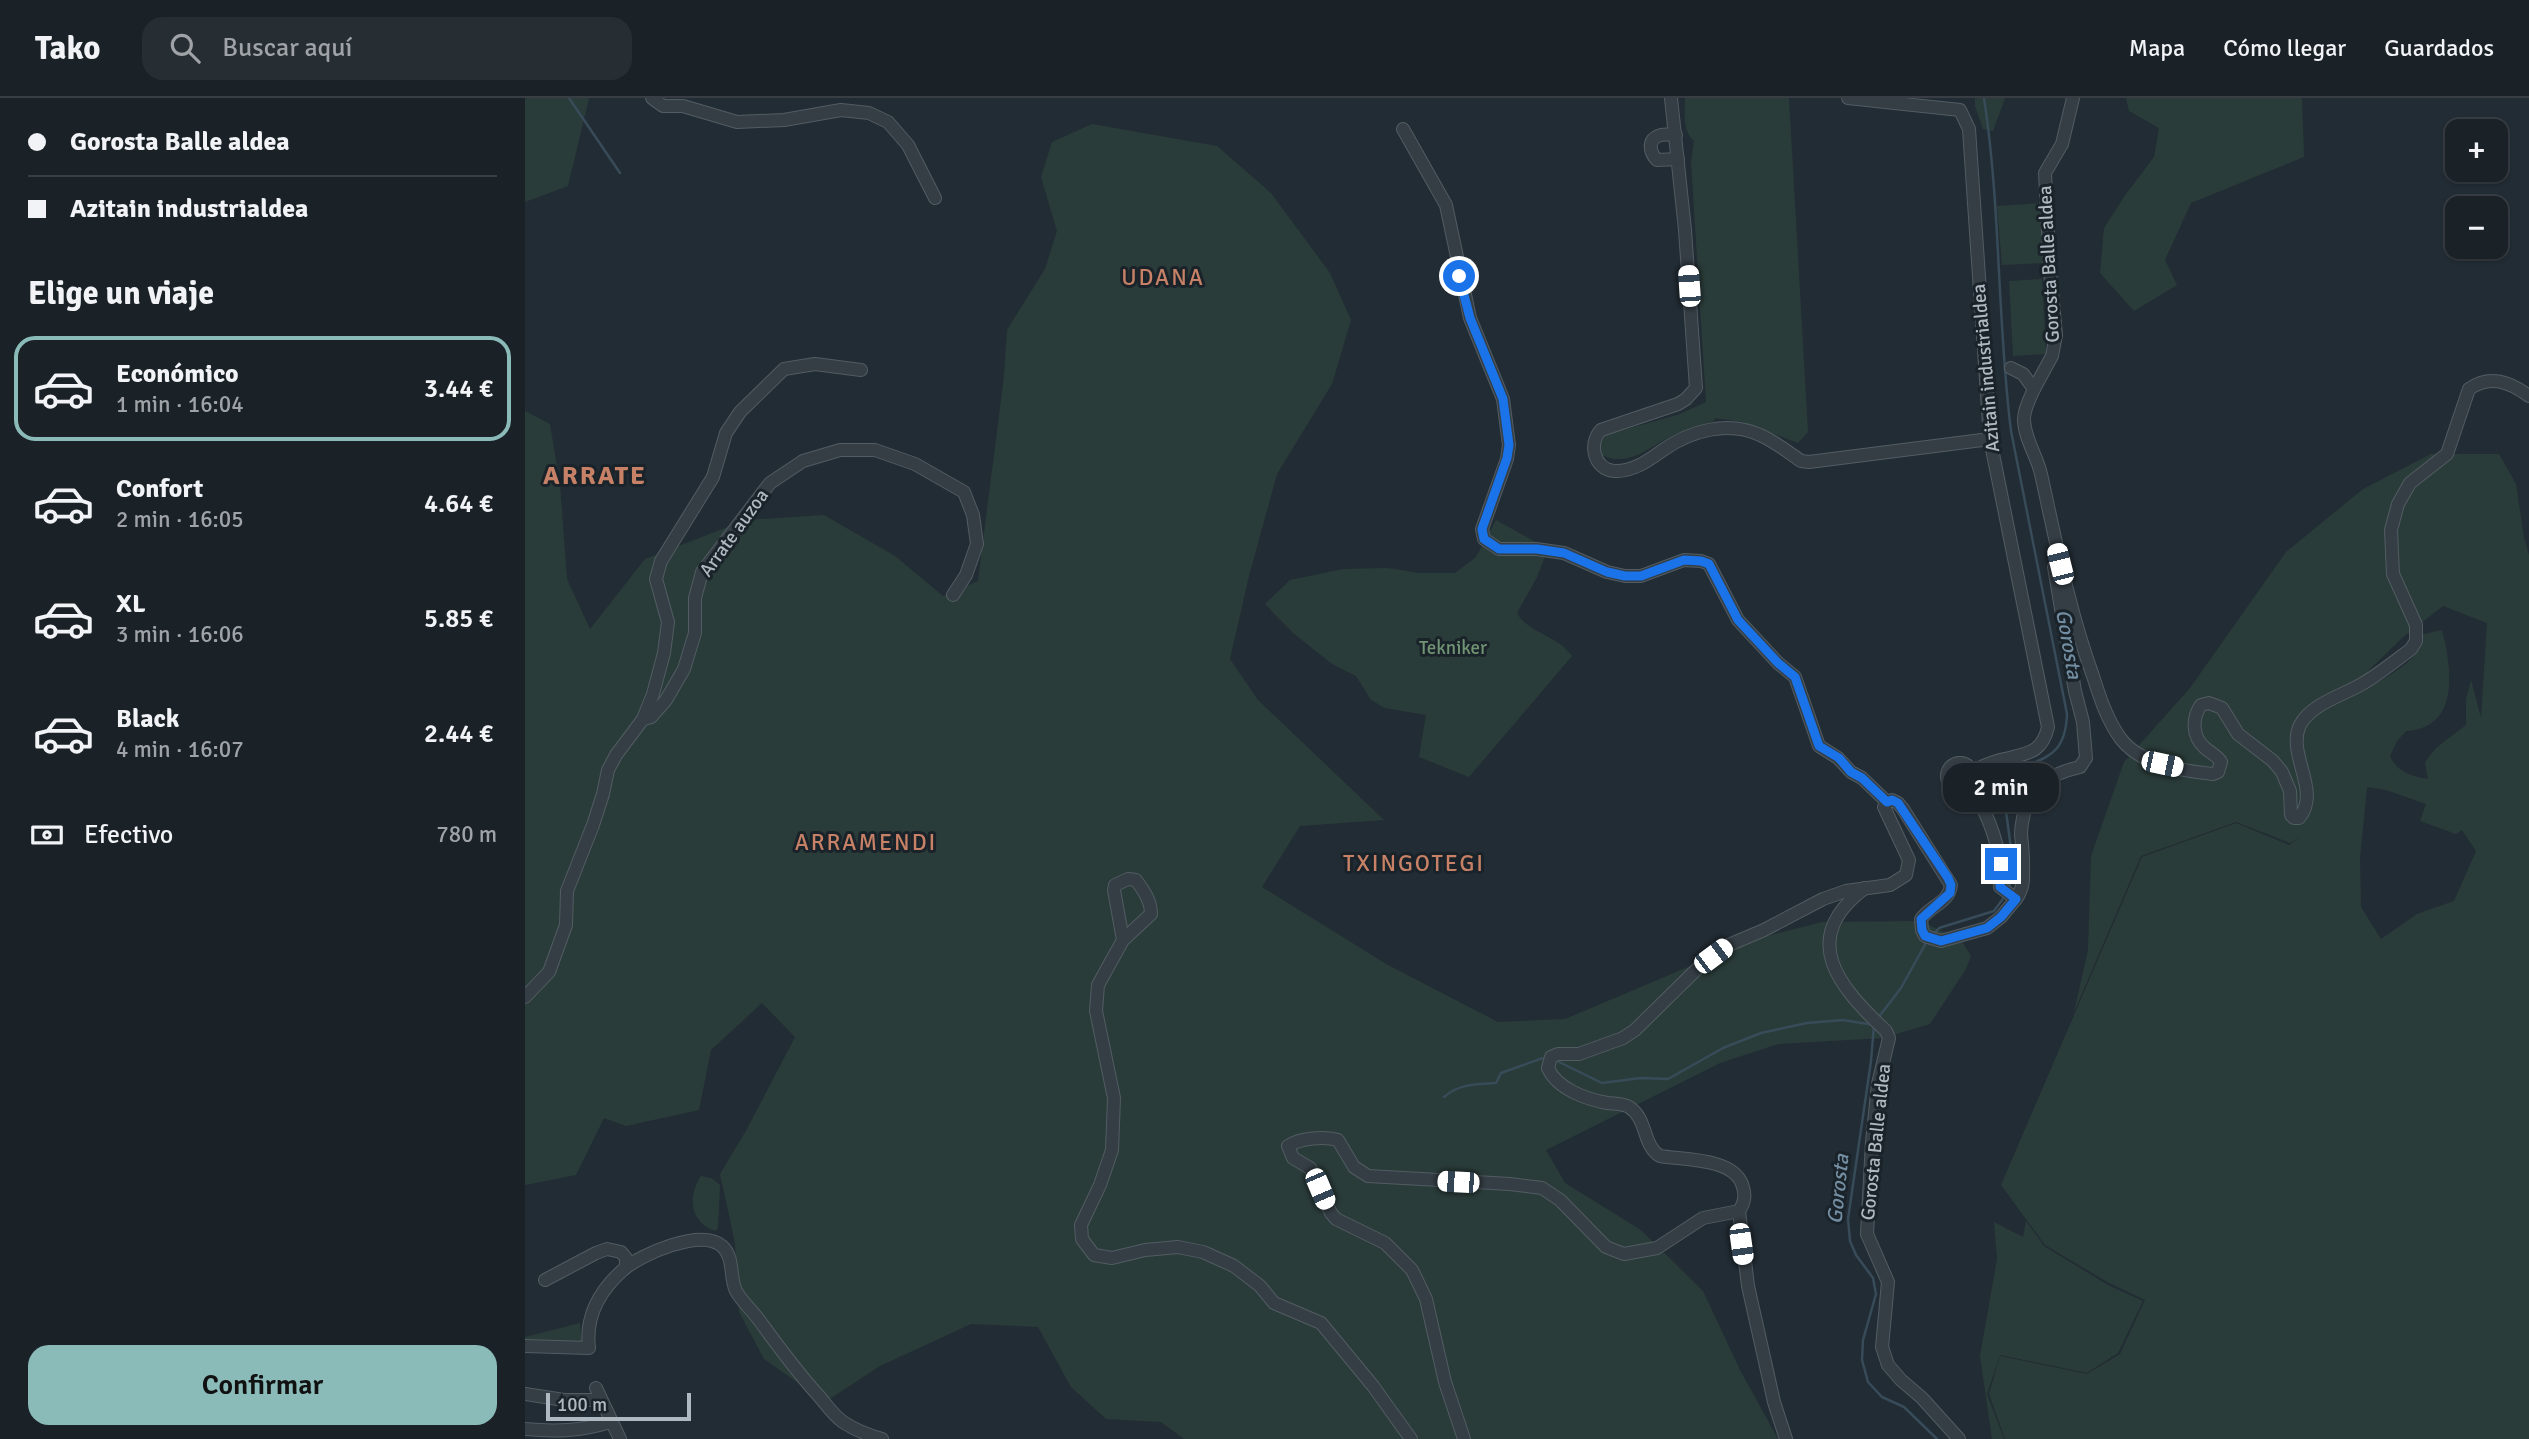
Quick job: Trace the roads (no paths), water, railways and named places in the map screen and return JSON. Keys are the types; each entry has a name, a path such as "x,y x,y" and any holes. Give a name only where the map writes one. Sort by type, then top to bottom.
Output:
{"street":[{"path":"652,98 663,106 683,106 737,122 784,120 841,110 869,113 888,122 908,145 935,198"},
{"path":"1671,98 1693,327 1696,388 1686,400 1678,404 1601,430 1594,442 1594,449 1595,457 1602,466 1616,471 1632,468 1695,433 1724,429 1759,435 1801,461 1809,462 1990,439"},
{"name":"Azitain industrialdea","path":"1848,98 1960,110 1969,129 1990,439 2047,727 2042,744 2035,750 1972,771"},
{"name":"Gorosta Balle aldea","path":"2073,98 2062,144 2045,173 2056,335 2052,356 2034,388 2023,416 2025,432 2040,471 2055,545 2088,662 2106,713 2122,740 2139,755 2162,764 2213,774 2218,772 2221,762 2219,757 2202,746 2194,721 2201,705 2209,703 2222,708 2238,734 2273,761 2282,772 2290,791 2291,815 2299,818 2304,813 2307,792 2295,741 2301,723 2315,709 2364,683 2411,649 2416,641 2416,625 2393,574 2391,530 2399,504 2410,483 2447,453 2469,389 2486,380 2498,380 2517,387 2529,396"},
{"path":"1403,129 1446,205 1468,309 1503,399 1509,445 1482,529 1484,539 1499,549 1537,549 1564,553 1607,572 1625,576 1641,576 1684,560 1709,564 1738,620 1778,663 1795,677 1819,746 1839,758 1851,772 1862,778 1887,802"},
{"name":"Arrate auzoa","path":"525,997 549,972 566,925 567,891 593,825 608,770 643,719 657,678 668,622 656,579 657,573 664,555 713,477 730,428 740,412 784,369 815,363 861,370"},
{"path":"2011,368 2023,374 2034,388"},
{"name":"Arrate auzoa","path":"643,719 652,717 666,700 684,669 695,633 695,598 702,572 770,483 803,461 840,450 875,450 915,464 964,492 973,515 977,544 966,575 953,595"},
{"path":"2010,895 2021,892 2025,877 2021,833 2025,805 2044,779 2080,768 2085,758 2083,722 2056,588 2053,562 2055,545"},
{"path":"1960,763 1969,766 1972,771 1973,780 1967,788 1957,789 1949,784 1948,769 1960,763"},
{"path":"1967,788 1977,797 1998,852 2002,875 2000,887 2010,895"},
{"path":"1786,1439 1774,1402 1748,1286 1739,1211 1745,1196 1743,1185 1734,1171 1721,1165 1660,1156 1650,1149 1645,1128 1634,1112 1624,1105 1595,1100 1561,1086 1551,1075 1551,1057 1558,1054 1579,1054 1623,1038 1724,947 1764,930 1823,899 1865,888 1890,885 1906,875 1909,860 1884,807 1892,800 1898,803 1951,885 1947,898 1921,919 1922,930 1930,938 1987,928 2001,917 2010,895"},
{"path":"1123,940 1115,885 1128,879 1136,880 1151,906 1151,914 1123,940 1098,985 1096,1011 1114,1098 1112,1150 1100,1185 1081,1225 1082,1239 1094,1255 1103,1257 1112,1258 1146,1250 1178,1247 1203,1252 1234,1266 1261,1286 1275,1303 1321,1323 1373,1386 1411,1439"},
{"name":"Gorosta Balle aldea","path":"1865,888 1836,919 1828,937 1828,950 1833,966 1854,999 1886,1031 1889,1038 1878,1084 1867,1234 1888,1282 1882,1347 1888,1365 1959,1439"},
{"path":"1464,1439 1445,1382 1426,1299 1412,1270 1385,1243 1336,1219 1310,1168 1293,1158 1288,1146 1324,1138 1338,1140 1354,1167 1368,1176 1542,1188 1560,1200 1606,1247 1624,1254 1657,1248 1703,1218 1739,1211"},
{"path":"525,1346 589,1348 587,1334 592,1310 626,1263 689,1241 710,1240 722,1246 729,1256 735,1289 788,1363 837,1417 859,1431 882,1439"},
{"path":"544,1280 607,1250 621,1252 626,1263"},
{"path":"525,1394 564,1400 598,1394 620,1439"},
{"path":"525,1429 556,1432 587,1429 610,1422"}],"waterway":[{"path":"569,98 620,173"},
{"name":"Gorosta","path":"1984,98 1993,181 2011,431 2067,714 2059,746 2041,760 2020,769 2003,789 2014,871 2009,887"},
{"name":"Gorosta","path":"1934,934 1939,928 1994,911 2005,896"},
{"name":"Gorosta","path":"1878,1018 1901,988 1927,941"},
{"name":"Gorosta","path":"1559,1062 1602,1083 1641,1078 1668,1079 1723,1048 1761,1033 1807,1023 1843,1020 1874,1025 1848,1219 1850,1241 1856,1255 1873,1278 1876,1294 1863,1340 1862,1360 1868,1382 1882,1397 1904,1407 1937,1439"},
{"path":"1444,1097 1462,1087 1496,1083 1501,1073 1543,1058"}],"district":[{"name":"UDANA","path":"1163,277"},
{"name":"ARRATE","path":"595,476"},
{"name":"ARRAMENDI","path":"866,842"},
{"name":"TXINGOTEGI","path":"1414,863"}],"park label":[{"name":"Tekniker","path":"1453,648"}]}
